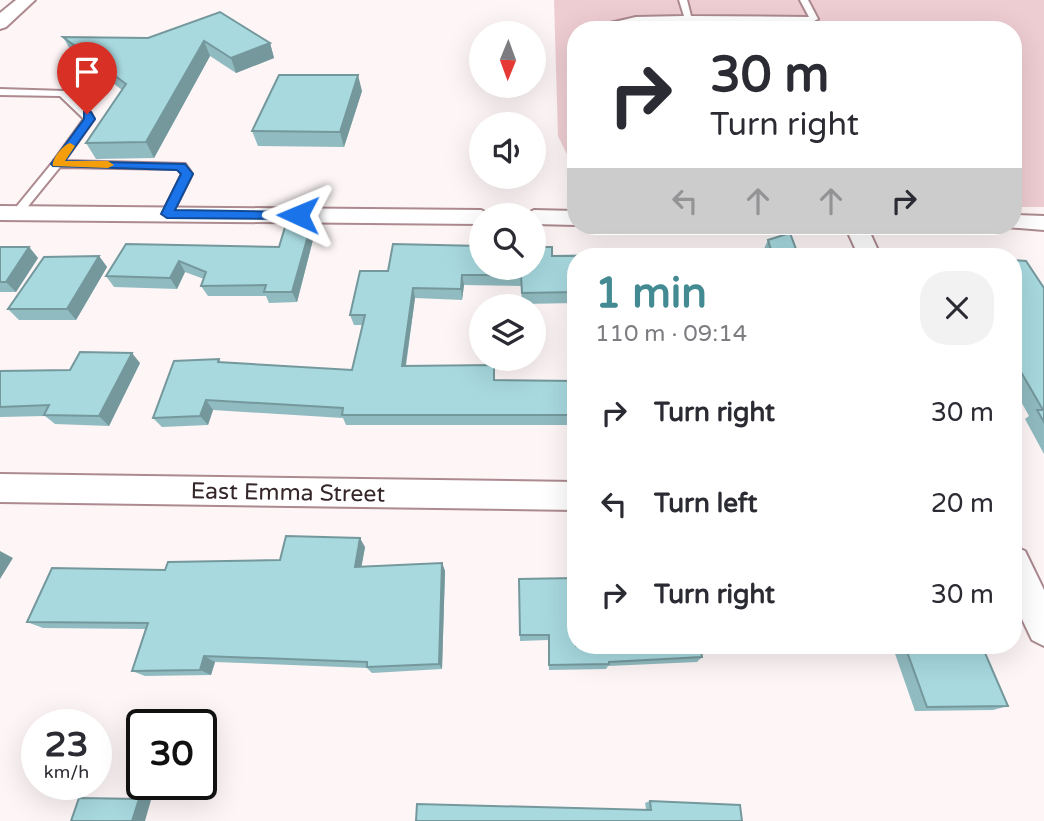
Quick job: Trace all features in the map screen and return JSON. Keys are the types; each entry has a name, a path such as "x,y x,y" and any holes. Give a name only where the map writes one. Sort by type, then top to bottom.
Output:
{"street":[{"path":"0,23 26,0"},
{"path":"8,213 469,217"},
{"path":"546,218 567,218"},
{"path":"1022,223 1042,225"},
{"name":"East Emma Street","path":"0,488 567,496"},
{"path":"1022,581 1044,628"}],"lane":[{"path":"682,0 688,18"},
{"path":"629,21 688,18 814,19 803,0"},
{"path":"0,92 62,93 87,114 89,119 57,164 8,213"},
{"path":"57,164 181,166 187,174 167,214"}],"shaded area":[{"path":"554,0 1044,0 1044,207 1022,207 1022,21 567,21 567,154 558,136"}],"building":[{"path":"220,12 270,43 231,58 204,41 146,142 86,143 126,84 63,37 148,38"},
{"path":"279,75 358,75 340,132 252,131"},
{"path":"289,214 313,218 292,292 264,292 266,285 201,286 206,272 179,261 170,278 106,276 126,244 279,247"},
{"path":"791,235 796,248 770,248 768,240"},
{"path":"393,244 469,246 469,275 462,275 461,289 413,288 402,366 469,365 469,371 494,371 494,380 567,381 567,415 342,415 343,408 206,400 200,416 153,418 174,361 219,359 218,362 352,370 365,315 350,315 360,271 388,271"},
{"path":"0,247 29,247 6,282 0,282"},
{"path":"546,247 552,247 552,256 567,256 567,292 522,293 521,280 546,280"},
{"path":"99,256 67,309 8,309 44,257"},
{"path":"1022,261 1026,261 1044,288 1044,422 1037,410 1043,410 1022,374"},
{"path":"80,352 132,353 99,416 44,415 49,405 0,407 0,371 70,370"},
{"path":"286,536 360,538 355,567 442,563 439,664 367,667 367,662 204,656 200,670 132,671 148,623 27,622 52,568 165,570 168,562 280,560"},
{"path":"567,578 567,654 701,654 702,657 609,664 549,665 549,635 520,635 519,579"},
{"path":"908,654 985,654 1008,706 927,707"},
{"path":"78,800 139,800 132,821 71,821"},
{"path":"650,801 740,805 742,821 416,821 417,804 651,810"}],"slow traffic":[{"path":"70,146 57,164 108,165"}],"route":[{"path":"87,114 89,119 57,164 181,166 187,174 167,214 298,215"}]}
